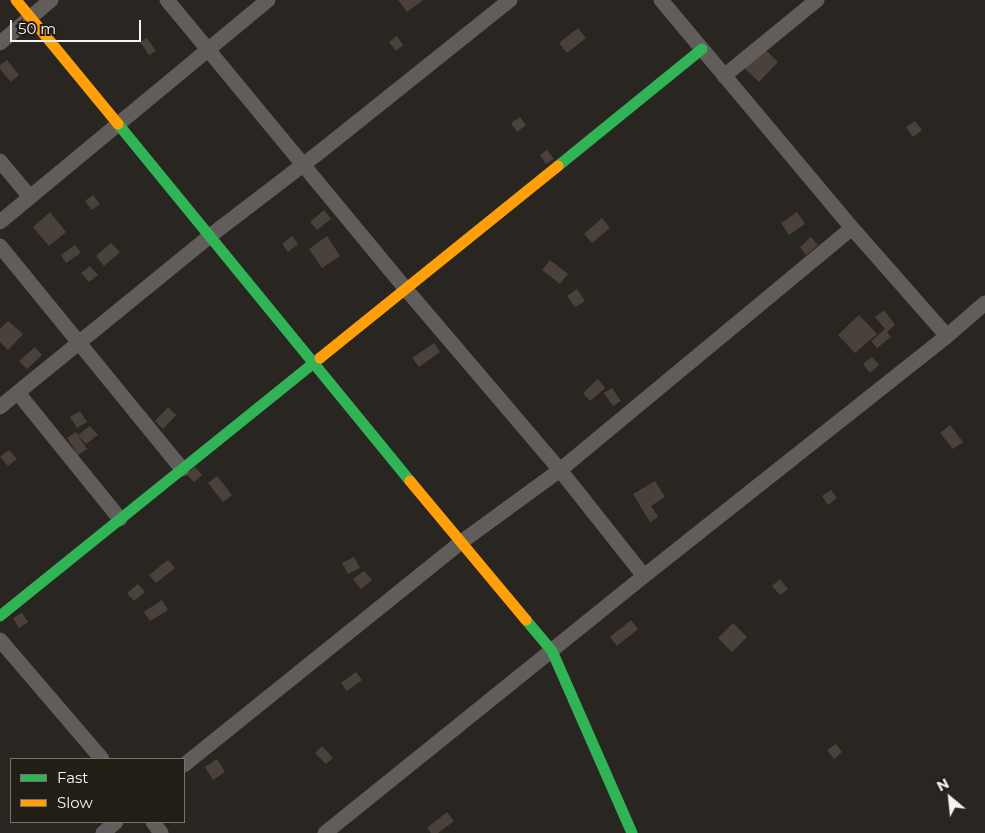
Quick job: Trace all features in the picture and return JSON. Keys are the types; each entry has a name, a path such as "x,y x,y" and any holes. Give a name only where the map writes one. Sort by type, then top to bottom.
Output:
{"street":[{"path":"16,0 314,362 460,543 552,651 632,833"},
{"path":"0,42 51,0"},
{"path":"167,0 405,288 560,470 644,576"},
{"path":"0,408 210,236 510,0"},
{"path":"661,0 852,228 947,336"},
{"path":"724,76 817,0"},
{"path":"0,222 261,2"},
{"path":"0,616 702,49"},
{"path":"0,161 30,197"},
{"path":"185,764 460,543 560,470 852,228"},
{"path":"0,246 182,469"},
{"path":"325,833 644,576 947,336 985,303"},
{"path":"18,393 120,519"},
{"path":"0,640 101,758"},
{"path":"103,833 115,823"}],"building":[{"path":"398,0 421,0 422,1 407,12"},
{"path":"578,28 586,38 567,53 559,43"},
{"path":"397,36 403,45 396,51 389,42"},
{"path":"147,38 156,51 149,55 140,42"},
{"path":"757,42 778,62 759,82 738,62"},
{"path":"7,60 19,75 11,82 0,69 0,65"},
{"path":"520,117 526,125 517,132 511,123"},
{"path":"915,121 922,130 913,137 906,127"},
{"path":"547,150 554,159 546,164 540,155"},
{"path":"93,195 100,204 92,210 85,201"},
{"path":"324,210 331,219 317,230 310,222"},
{"path":"50,212 66,232 49,246 33,227"},
{"path":"797,212 805,224 789,235 781,223"},
{"path":"602,218 610,228 592,243 584,234"},
{"path":"292,236 298,244 288,252 282,244"},
{"path":"327,236 340,256 322,268 309,249"},
{"path":"811,237 818,245 806,255 800,247"},
{"path":"111,243 120,252 104,266 96,256"},
{"path":"75,245 81,253 66,263 61,255"},
{"path":"550,260 568,274 560,284 542,270"},
{"path":"90,266 98,275 89,282 81,273"},
{"path":"577,289 585,301 575,307 567,296"},
{"path":"884,310 895,325 887,332 891,337 877,348 871,341 885,329 875,317"},
{"path":"859,315 877,334 855,353 838,335"},
{"path":"8,321 23,334 8,350 0,342 0,329"},
{"path":"434,343 440,352 419,367 412,358"},
{"path":"35,347 42,355 27,369 19,361"},
{"path":"872,357 879,365 870,373 863,364"},
{"path":"598,379 605,388 590,401 583,393"},
{"path":"612,388 621,401 613,406 604,393"},
{"path":"168,407 176,415 163,429 155,421"},
{"path":"80,411 87,422 77,428 70,417"},
{"path":"950,425 963,442 953,449 940,433"},
{"path":"90,426 98,435 86,444 78,435"},
{"path":"76,432 87,449 78,455 67,438"},
{"path":"9,450 17,459 8,466 0,457"},
{"path":"195,467 202,475 194,482 186,474"},
{"path":"217,476 232,495 223,502 208,483"},
{"path":"655,481 665,497 651,506 658,517 650,522 633,494"},
{"path":"831,490 837,498 828,505 822,496"},
{"path":"354,557 360,568 348,574 342,563"},
{"path":"168,560 175,568 156,583 149,575"},
{"path":"364,571 372,580 361,589 353,579"},
{"path":"780,579 788,589 780,595 772,586"},
{"path":"138,584 145,592 134,601 127,593"},
{"path":"162,600 168,610 150,621 144,612"},
{"path":"22,613 28,622 19,628 13,618"},
{"path":"631,620 638,629 617,646 610,637"},
{"path":"733,623 747,637 732,652 718,638"},
{"path":"356,672 362,680 347,691 341,683"},
{"path":"836,744 842,752 834,759 827,750"},
{"path":"322,746 333,758 326,764 315,753"},
{"path":"217,759 225,772 213,780 205,767"},
{"path":"447,812 454,821 438,833 431,833 427,828"}],"traffic: fast":[{"path":"558,166 702,49"},
{"path":"118,124 410,481"},
{"path":"0,616 320,358"},
{"path":"526,620 552,651 632,833"}],"traffic: slow":[{"path":"16,0 118,124"},
{"path":"320,358 558,166"},
{"path":"410,481 526,620"}]}
